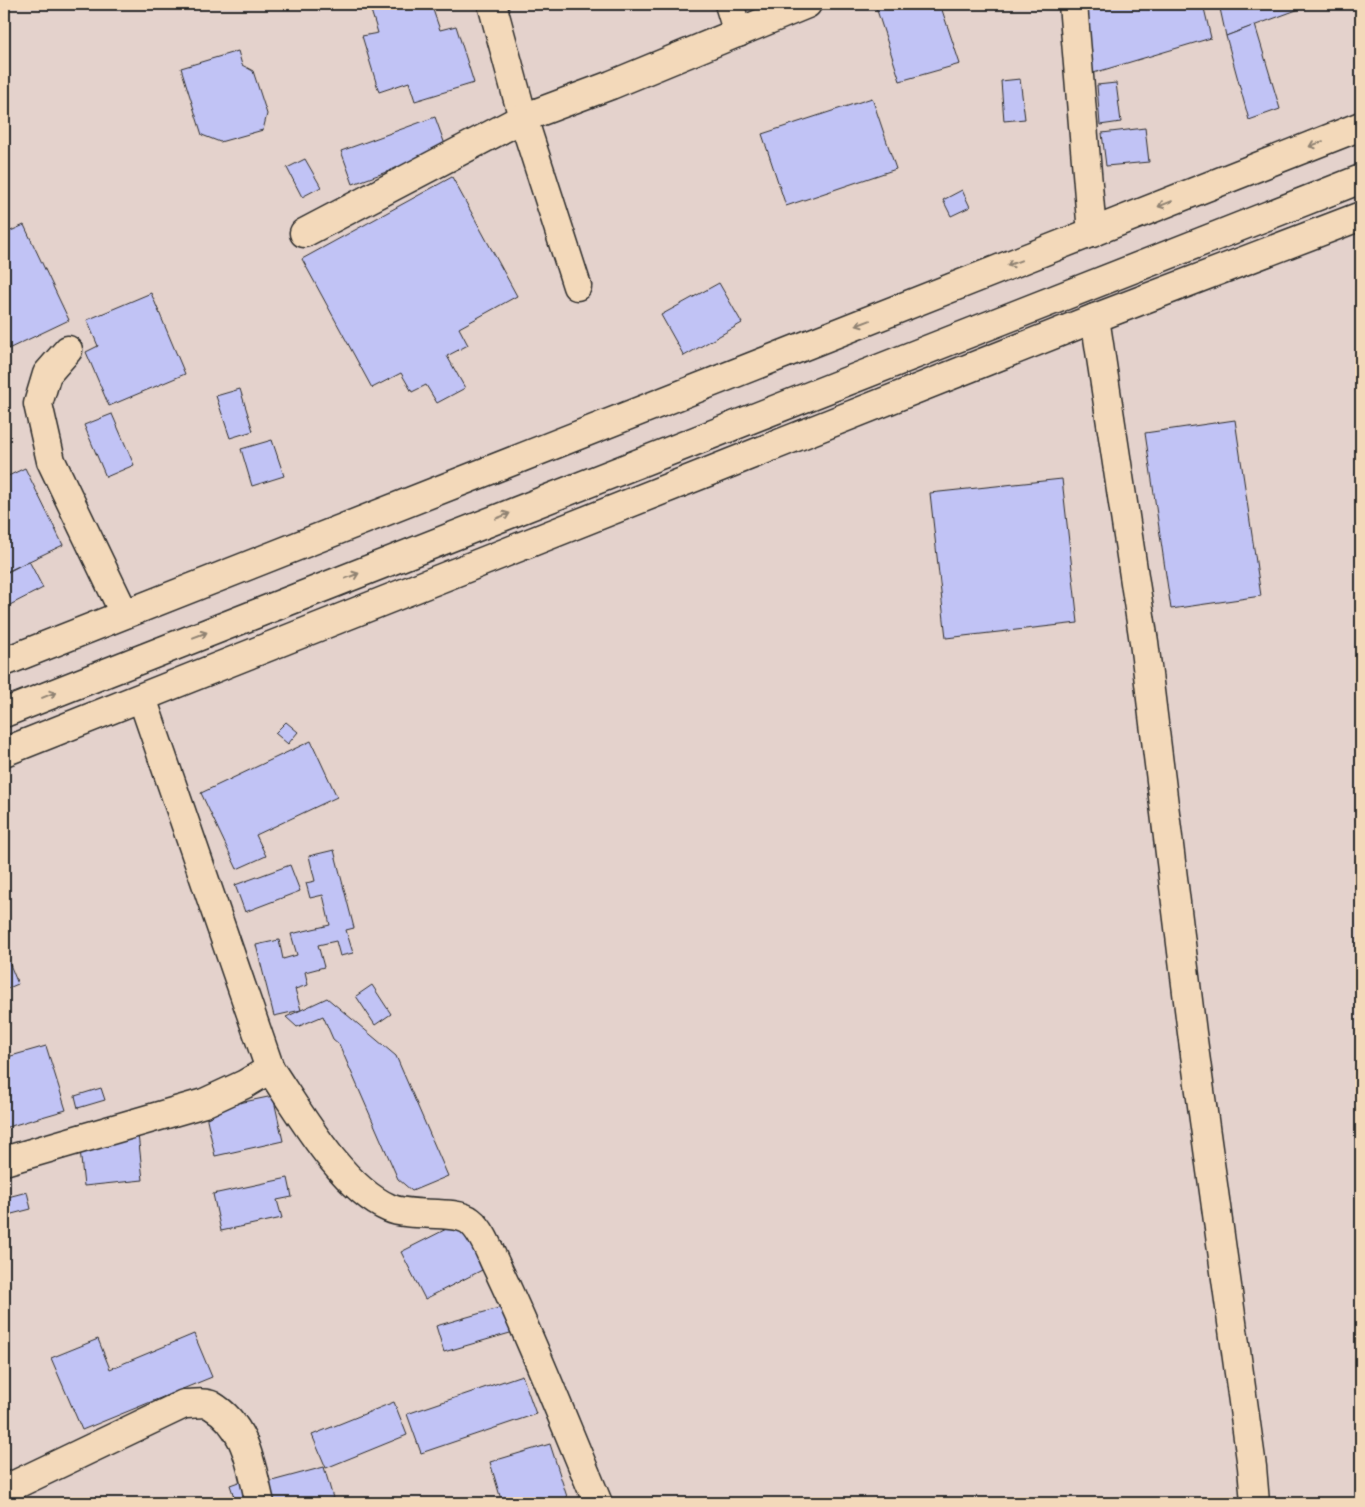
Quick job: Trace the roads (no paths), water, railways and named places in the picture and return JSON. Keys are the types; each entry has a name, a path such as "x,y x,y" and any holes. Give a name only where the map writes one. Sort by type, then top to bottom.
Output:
{"main road":[{"path":"492,4 523,118 577,286"},
{"path":"729,4 738,33"},
{"path":"304,233 523,118 611,85 807,4"},
{"path":"1073,4 1092,233"},
{"path":"4,662 1361,126"},
{"path":"4,713 1361,179"},
{"path":"4,752 1094,318 1361,216"},
{"path":"1094,318 1144,642 1192,1033 1252,1466 1255,1503"},
{"path":"68,350 47,374 38,404 42,423 51,461 124,613"},
{"path":"142,698 270,1069 328,1156 359,1187 389,1208 422,1215 449,1214 470,1221 482,1238 508,1290 598,1503"},
{"path":"4,1162 204,1103 245,1084 270,1069"},
{"path":"4,1490 184,1404 210,1404 233,1423 246,1446 260,1503"}]}
